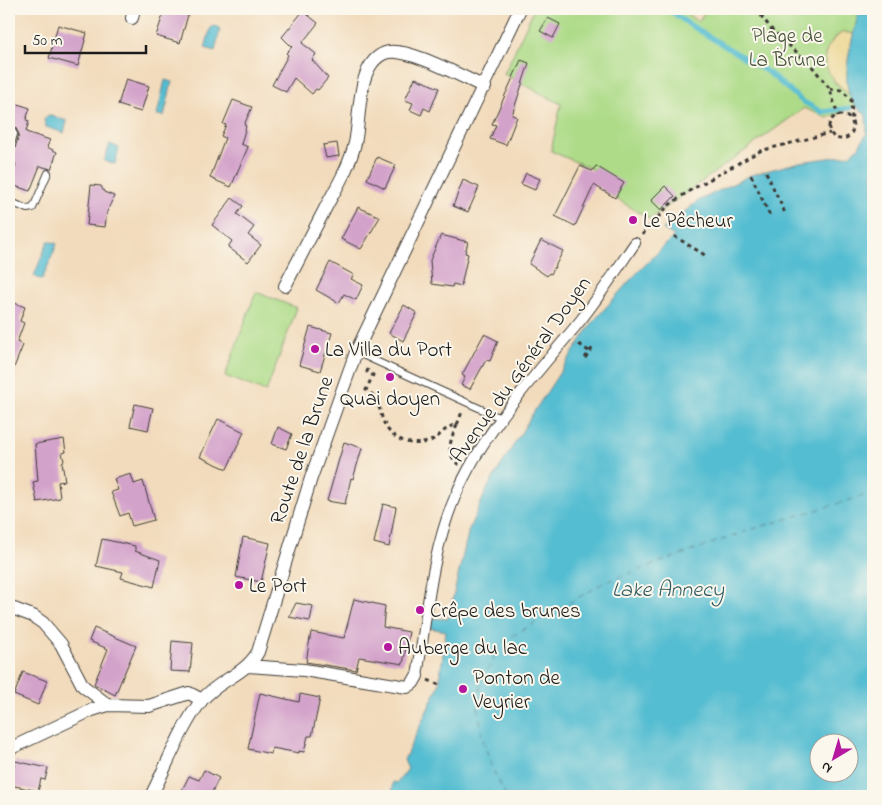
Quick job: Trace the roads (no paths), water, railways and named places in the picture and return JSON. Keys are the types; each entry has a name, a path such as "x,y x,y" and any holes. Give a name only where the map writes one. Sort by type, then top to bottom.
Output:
{"street":[{"name":"Route de la Brune","path":"202,700 212,689 248,666 258,652 311,478 356,352 520,9"},
{"path":"285,286 348,166 358,126 365,73 376,58 386,52 404,54 484,87"},
{"name":"Avenue du Général Doyen","path":"248,666 304,670 407,687 413,683 417,676 439,546 455,498 468,471 503,419 548,359 592,306 635,243"},
{"path":"9,607 34,616 47,627 70,659 83,686 108,706"},
{"path":"9,749 92,710 108,706 150,706 189,693 202,700 151,796"}],"lane":[{"path":"9,126 14,134 9,150"},
{"path":"9,202 27,209 33,208 48,173"},
{"path":"356,352 503,419"}],"water":[{"name":"Lake Annecy","path":"873,14 873,796 388,796 392,793 393,782 397,783 408,769 404,760 439,685 446,631 430,628 432,618 448,619 469,529 488,487 535,410 593,322 632,278 674,236 663,229 698,201 751,175 800,162 850,155 858,148 867,133 866,115 851,98 848,88 847,75 850,49 858,15"},
{"path":"217,26 220,29 215,51 205,48 211,27"},
{"path":"165,80 172,82 164,116 157,115"},
{"path":"48,115 67,121 64,133 46,127 44,120"},
{"path":"110,144 119,148 115,164 104,161"},
{"path":"48,241 57,244 42,280 34,276"}],"waterway":[{"path":"668,9 687,23 769,73 802,101 822,112 850,108"}],"place":[{"name":"Le Pêcheur","path":"633,220"},
{"name":"La Villa du Port","path":"315,349"},
{"name":"Quai doyen","path":"390,377"},
{"name":"Le Port","path":"239,585"},
{"name":"Crêpe des brunes","path":"420,610"},
{"name":"Auberge du lac","path":"388,647"},
{"name":"Ponton de Veyrier","path":"463,689"}],"park label":[{"name":"Plage de La Brune","path":"787,47"}]}
